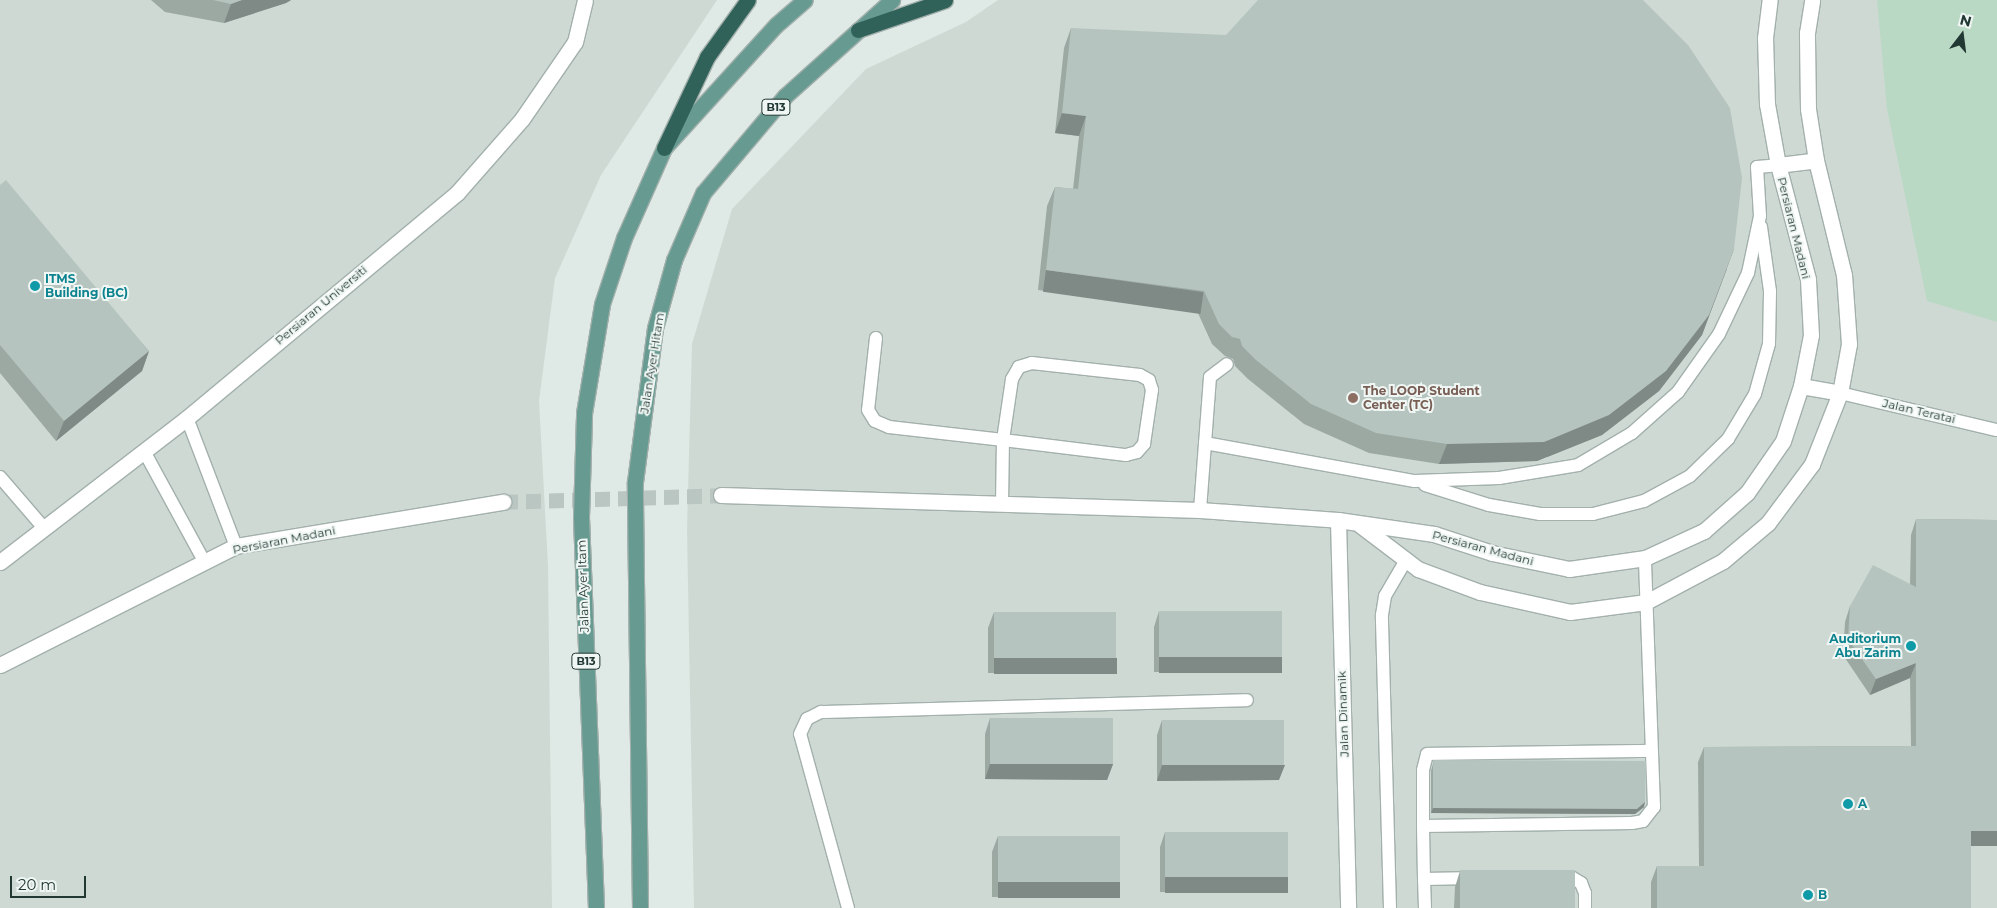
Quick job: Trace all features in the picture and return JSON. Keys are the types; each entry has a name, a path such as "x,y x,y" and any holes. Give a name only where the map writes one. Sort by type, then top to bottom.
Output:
{"highway":[{"path":"664,148 707,56 748,0"},
{"path":"858,30 945,0"}],"main road":[{"name":"B13","path":"664,148 776,25 805,0"},
{"name":"Jalan Ayer Hitam","path":"640,908 635,482 655,328 674,260 703,193 785,96 892,0"},
{"name":"Jalan Ayer Itam","path":"596,908 581,518 584,413 602,304 624,238 664,148"}],"street":[{"name":"Persiaran Universiti","path":"0,562 187,418 457,193 522,119 575,42 585,0"},
{"name":"Persiaran Madani","path":"721,495 1002,502 1200,510 1338,520 1434,534 1492,553 1569,569 1645,558 1704,531 1747,493 1783,441 1801,386 1811,335 1808,279 1778,165 1767,104 1766,38 1770,0"},
{"path":"1358,524 1418,569 1480,592 1570,612 1646,602 1724,561 1768,523 1812,464 1840,393 1850,344 1844,275 1816,160 1808,108 1807,33 1812,0"},
{"path":"1778,165 1816,160"},
{"path":"1801,386 1840,393"},
{"name":"Persiaran Madani","path":"0,665 236,546 503,502"},
{"name":"Jalan Dinamik","path":"1338,520 1348,908"}],"lane":[{"path":"1205,443 1415,482 1488,505 1540,514 1593,514 1644,501 1690,476 1728,439 1755,394 1769,344 1770,291 1760,216 1756,167 1778,165"},
{"path":"1415,482 1499,478 1578,465 1632,434 1678,392 1719,334 1748,273 1760,216"},
{"path":"876,338 868,410 876,421 889,427 1003,440 1126,455 1136,452 1144,444 1152,390 1149,380 1140,374 1032,363 1019,367 1012,379 1003,440 1002,502"},
{"path":"1200,510 1210,377 1227,364"},
{"name":"Jalan Teratai","path":"1840,393 1997,430"},
{"path":"187,418 236,546"},
{"path":"144,451 204,561"},
{"path":"0,477 43,527"},
{"path":"1423,826 1642,821 1654,807 1645,558"},
{"path":"1390,908 1382,615 1385,596 1406,560"},
{"path":"848,908 800,734 807,719 821,712 1247,700"},
{"path":"1425,908 1423,770 1427,754 1651,751"},
{"path":"1551,878 1571,877 1581,883 1585,893 1585,908"},
{"path":"1424,879 1492,878"}],"shaded area":[{"path":"0,0 717,0 601,175 555,278 539,401 548,566 552,908 0,908"},
{"path":"998,0 1997,0 1997,908 694,908 687,530 692,344 732,209 866,69 966,22"}],"green space":[{"path":"1877,0 1997,0 1997,322 1927,301 1887,109"}],"building":[{"path":"213,0 242,0 231,4"},
{"path":"1258,0 1643,0 1688,45 1730,108 1742,178 1734,249 1709,315 1666,371 1609,415 1544,442 1447,444 1376,433 1311,404 1256,360 1242,346 1240,339 1232,337 1219,324 1204,291 1046,270 1055,187 1078,189 1086,116 1062,113 1071,28 1226,35"},
{"name":"ITMS Building (BC)","path":"6,180 149,351 64,421 0,345 0,185"},
{"path":"1916,519 1997,520 1997,831 1971,831 1971,908 1657,908 1657,866 1704,866 1704,747 1916,746 1916,663 1876,679 1848,639 1850,606 1873,565 1916,587"},
{"path":"1159,611 1282,611 1282,657 1159,657"},
{"path":"994,612 1116,612 1116,658 994,658"},
{"path":"990,718 1113,718 1113,764 990,764"},
{"path":"1162,720 1284,720 1284,765 1162,765"},
{"path":"1434,760 1646,761 1645,802 1637,809 1433,808"},
{"path":"1165,832 1288,832 1288,877 1165,877"},
{"path":"998,836 1120,836 1120,882 998,882"},
{"path":"1460,870 1575,870 1575,908 1460,908"}],"tunnel":[{"path":"503,502 721,495"}],"place":[{"name":"ITMS Building (BC)","path":"35,286"},
{"name":"The LOOP Student Center (TC)","path":"1353,398"},
{"name":"Auditorium Abu Zarim","path":"1911,646"},
{"name":"A","path":"1848,804"},
{"name":"B","path":"1808,895"}]}
